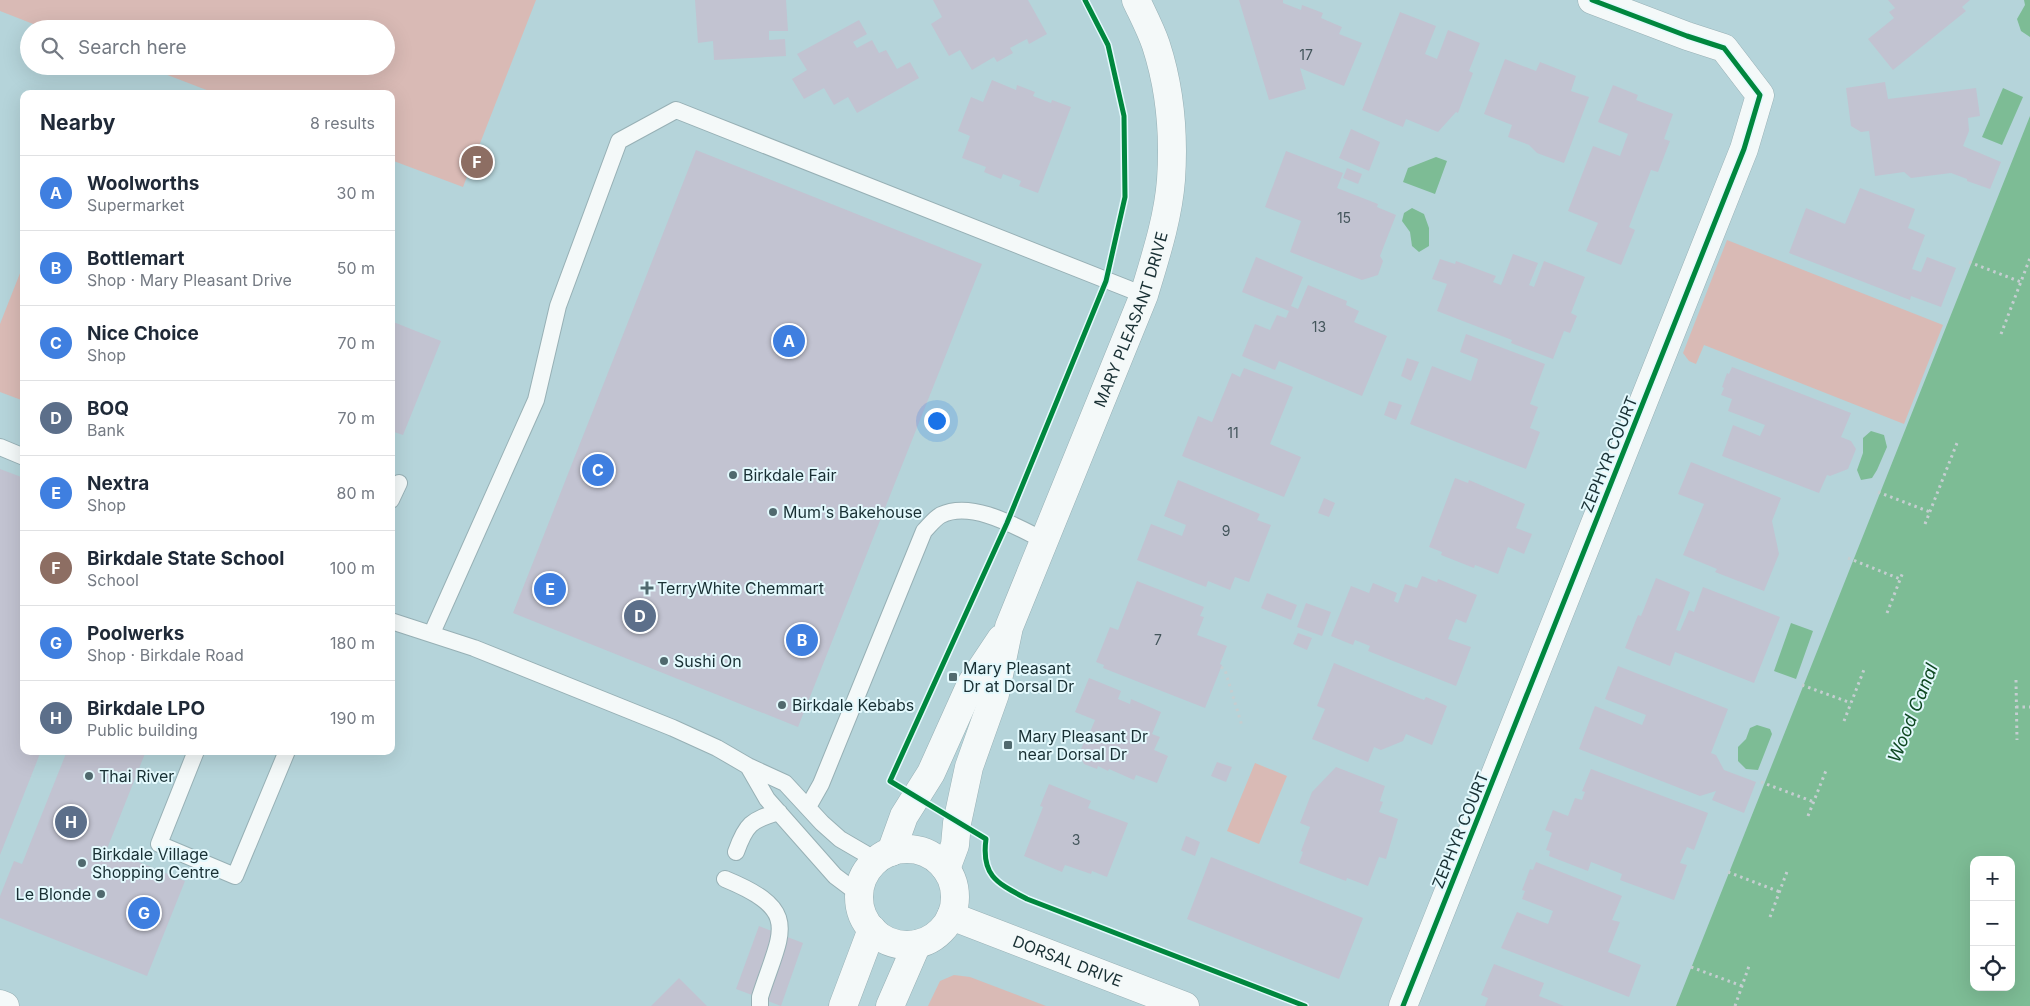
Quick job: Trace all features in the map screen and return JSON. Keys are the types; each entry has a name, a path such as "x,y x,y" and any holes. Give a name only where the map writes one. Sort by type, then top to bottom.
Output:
{"street":[{"name":"MARY PLEASANT DRIVE","path":"946,869 955,845 957,823 970,767 995,694 1009,627 1144,295 1158,250 1170,182 1171,142 1166,84 1156,44 1136,0"},
{"name":"ZEPHYR COURT","path":"1403,1006 1744,149 1760,95 1724,48 1592,0"},
{"name":"MARY PLEASANT DRIVE","path":"884,856 904,816 931,773 971,684 1009,627"},
{"path":"906,849 922,851 935,858 946,869 953,884 955,901 951,916 943,929 931,938 917,944 901,944 885,939 872,929 865,919 860,907 859,894 862,881 867,870 884,856 906,849"},
{"name":"DORSAL DRIVE","path":"951,916 1185,1006"},
{"path":"844,1006 872,929"},
{"path":"890,1006 917,944"},
{"path":"0,1004 5,1006"}],"lane":[{"path":"432,633 536,400 558,306 618,141 676,110 1144,295"},
{"path":"0,448 20,456"},
{"path":"395,491 399,482"},
{"path":"808,807 821,784 924,531 940,515 956,511 980,512 1007,522 1045,541"},
{"path":"395,622 474,648 673,728 717,748 748,766 785,783 822,823 840,839 884,856"},
{"path":"194,755 159,844 236,876 285,755"},
{"path":"748,766 767,799 835,876 859,894"},
{"path":"736,852 749,824 759,818 779,812"},
{"path":"725,879 749,888 765,899 776,910 780,921 780,934 760,998 760,1006"}],"path":[{"path":"2001,334 2030,258"},
{"path":"1969,262 2021,282"},
{"path":"1925,524 1957,443"},
{"path":"1878,492 1930,512"},
{"path":"1848,558 1900,579"},
{"path":"1887,613 1904,572"},
{"path":"1221,667 1225,670 1242,726"},
{"path":"1844,721 1865,667"},
{"path":"2016,680 2017,740"},
{"path":"1802,685 1851,703"},
{"path":"2016,708 2030,707"},
{"path":"1808,816 1827,768"},
{"path":"1761,782 1814,802"},
{"path":"1770,917 1788,869"},
{"path":"1728,872 1780,892"},
{"path":"1735,1006 1749,966"},
{"path":"1691,967 1742,986"}],"shaded area":[{"path":"0,0 536,0 463,187 395,162 395,90 207,90 167,75 395,75 395,20 23,20 0,11"},
{"path":"1727,240 1943,325 1904,424 1704,345 1696,364 1689,361 1683,353"},
{"path":"20,273 20,400 0,392 0,324"},
{"path":"1255,763 1287,776 1259,844 1227,831"},
{"path":"954,975 970,977 1046,1006 928,1006 940,981"}],"water":[{"path":"2024,0 2030,0 2030,37 2021,31 2017,19 2025,5"},
{"path":"2003,88 2023,97 2002,145 1982,137"},
{"name":"Wood Canal","path":"2030,116 2030,1006 1676,1006"},
{"path":"1436,157 1447,161 1435,194 1403,182 1408,168"},
{"path":"1412,208 1424,214 1429,228 1429,246 1419,252 1412,246 1410,232 1402,221 1404,213"},
{"path":"1871,431 1884,435 1887,447 1872,478 1861,480 1857,470 1863,453 1863,438"},
{"path":"1791,623 1813,631 1796,679 1774,671"},
{"path":"1757,725 1770,729 1772,734 1758,770 1746,769 1738,761 1738,747 1746,739 1750,728"}],"building":[{"path":"695,0 786,0 788,31 769,31 769,40 785,39 786,56 714,60 713,41 698,43"},
{"path":"933,0 1028,0 1047,34 1029,44 1027,39 1010,48 1013,53 997,62 994,57 972,70 960,50 949,56 931,24 942,17"},
{"path":"1239,0 1283,0 1283,3 1301,10 1302,5 1323,13 1321,18 1342,27 1339,34 1362,43 1344,86 1300,68 1306,89 1269,100"},
{"path":"1888,0 1970,0 1962,7 1966,11 1893,70 1868,39 1894,18 1889,12 1895,8"},
{"path":"1400,12 1436,26 1425,54 1437,59 1448,30 1480,43 1469,71 1473,73 1458,113 1456,112 1438,132 1406,119 1403,127 1362,110"},
{"path":"859,20 867,34 853,42 857,48 872,40 879,53 886,50 897,69 910,62 919,78 857,113 848,97 834,105 824,88 804,99 792,79 807,70 797,54"},
{"path":"1505,59 1536,71 1540,62 1576,76 1571,91 1589,97 1564,163 1537,153 1529,145 1508,137 1512,125 1484,114"},
{"path":"992,80 1016,90 1017,85 1035,92 1033,96 1051,103 1052,100 1071,107 1038,193 1019,186 1021,181 1003,174 1001,179 984,172 986,167 962,158 970,136 958,131 971,97 983,102"},
{"path":"1885,82 1888,99 1976,88 1980,116 1968,118 1969,131 1963,146 2001,162 1990,189 1951,173 1911,178 1904,172 1875,176 1869,131 1861,132 1851,126 1846,88"},
{"path":"1613,85 1638,95 1636,100 1673,114 1664,139 1670,141 1658,172 1651,170 1629,227 1635,230 1621,265 1586,251 1598,223 1568,211 1593,146 1620,156 1628,134 1598,122"},
{"path":"1351,129 1380,142 1369,171 1339,158"},
{"name":"Birkdale Fair","path":"696,150 982,264 798,727 513,613"},
{"path":"1286,151 1343,173 1337,188 1378,204 1377,207 1396,215 1380,256 1383,261 1378,275 1362,280 1290,252 1301,221 1265,207"},
{"path":"1347,168 1362,174 1358,184 1343,178"},
{"path":"1860,188 1915,209 1908,228 1925,235 1912,269 1921,272 1927,257 1956,268 1941,307 1911,296 1910,300 1789,253 1806,208 1845,224"},
{"path":"1513,254 1538,263 1529,285 1534,287 1544,261 1585,277 1571,313 1577,316 1570,333 1564,331 1553,359 1511,343 1512,340 1437,311 1447,284 1432,279 1440,259 1455,264 1456,261 1496,276 1493,282 1501,285"},
{"path":"1256,257 1303,277 1291,306 1298,309 1308,285 1347,301 1346,305 1359,311 1354,322 1387,336 1362,396 1279,361 1275,370 1242,356 1255,324 1270,330 1277,315 1286,318 1289,311 1242,292"},
{"path":"395,323 441,341 403,435 395,432"},
{"path":"1466,334 1545,364 1530,404 1538,407 1530,428 1540,432 1526,469 1410,424 1432,366 1471,381 1478,359 1460,352"},
{"path":"1407,358 1419,362 1411,381 1401,376"},
{"path":"1732,367 1851,413 1841,437 1851,441 1856,449 1848,469 1830,476 1827,475 1819,493 1722,456 1733,425 1760,436 1765,425 1728,411 1732,399 1721,395 1727,373 1729,374"},
{"path":"1244,368 1293,387 1270,444 1301,457 1284,497 1182,456 1198,416 1212,422 1232,373 1240,377"},
{"path":"1389,401 1402,405 1396,420 1384,415"},
{"path":"1691,462 1781,498 1772,521 1779,554 1764,591 1715,572 1717,569 1683,555 1704,504 1678,494"},
{"path":"0,469 20,476 20,755 39,755 0,855"},
{"path":"1455,478 1468,483 1469,480 1525,504 1516,528 1532,534 1524,554 1508,547 1498,574 1475,565 1474,568 1441,555 1442,552 1429,547"},
{"path":"1178,480 1260,514 1257,520 1271,525 1249,582 1235,577 1230,590 1208,581 1206,587 1137,560 1151,524 1182,536 1186,525 1164,516"},
{"path":"1324,498 1335,503 1329,517 1318,513"},
{"path":"1422,576 1437,582 1438,579 1477,595 1466,623 1456,619 1448,639 1471,647 1456,686 1368,651 1370,646 1355,640 1353,645 1331,636 1351,586 1369,593 1373,583 1397,593 1394,601 1398,603 1405,584 1417,588"},
{"path":"1656,578 1690,592 1676,630 1680,631 1689,610 1694,612 1703,587 1780,617 1754,683 1675,652 1670,666 1625,648 1638,615 1641,616"},
{"path":"1137,581 1204,607 1200,616 1204,617 1197,635 1227,646 1220,664 1222,665 1205,708 1103,668 1104,665 1096,662 1110,627 1118,630"},
{"path":"1267,593 1297,605 1291,620 1261,608"},
{"path":"1306,603 1331,612 1322,636 1297,627"},
{"path":"1298,633 1312,638 1307,650 1293,644"},
{"path":"1334,663 1424,700 1426,697 1447,706 1432,745 1406,734 1403,741 1381,750 1374,747 1368,762 1312,739 1325,709 1317,706"},
{"path":"1618,666 1728,709 1711,753 1716,755 1724,770 1756,782 1744,813 1712,800 1716,791 1700,796 1579,749 1595,706 1642,725 1646,715 1605,699"},
{"path":"1089,678 1121,691 1118,699 1130,704 1131,699 1161,712 1152,734 1160,737 1154,750 1168,756 1157,783 1136,775 1134,780 1109,769 1108,771 1098,766 1097,769 1084,764 1079,754 1084,742 1091,738 1088,737 1095,720 1075,712"},
{"name":"Birkdale Village Shopping Centre","path":"65,755 144,755 107,849 185,881 147,976 0,918 0,896 14,861 22,864"},
{"path":"1217,762 1232,767 1226,782 1211,776"},
{"path":"1336,767 1385,786 1380,801 1383,802 1379,812 1398,819 1386,859 1379,857 1368,886 1347,878 1346,881 1299,863 1303,852 1301,851 1310,827 1300,823 1312,792"},
{"path":"1591,769 1708,813 1694,850 1687,847 1680,863 1687,865 1674,900 1620,880 1622,874 1591,862 1588,871 1549,856 1550,851 1546,850 1552,833 1545,830 1553,810 1568,816 1575,798 1582,800 1585,792 1582,791"},
{"path":"1049,784 1091,801 1088,808 1128,823 1107,877 1092,871 1091,874 1065,865 1062,872 1024,856 1043,807 1040,806"},
{"path":"1186,836 1200,842 1195,856 1181,850"},
{"path":"1211,857 1363,918 1339,979 1187,919"},
{"path":"1536,862 1622,896 1612,920 1620,922 1608,952 1641,965 1629,997 1501,948 1517,912 1548,924 1553,911 1522,899 1525,891 1522,890 1530,869 1533,870"},
{"path":"759,926 803,943 781,1006 736,989"},
{"path":"1494,964 1544,983 1539,996 1564,1006 1485,1006 1488,998 1481,995"},
{"path":"679,978 707,1006 651,1006"}],"cycle path":[{"path":"1085,0 1108,45 1124,116 1125,197 1106,281 1007,523 890,781 986,839 986,862 993,877 1007,888 1027,899 1305,1006"},
{"path":"1403,1006 1744,149 1760,95 1724,48 1592,0"}],"place":[{"name":"Birkdale State School","path":"477,162"},
{"name":"Woolworths","path":"789,341"},
{"name":"Nice Choice","path":"598,470"},
{"name":"Birkdale Fair","path":"733,475"},
{"name":"Mum's Bakehouse","path":"773,512"},
{"name":"TerryWhite Chemmart","path":"647,588"},
{"name":"Nextra","path":"550,589"},
{"name":"BOQ","path":"640,616"},
{"name":"Bottlemart","path":"802,640"},
{"name":"Sushi On","path":"664,661"},
{"name":"Mary Pleasant Dr at Dorsal Dr","path":"953,677"},
{"name":"Birkdale Kebabs","path":"782,705"},
{"name":"Mary Pleasant Dr near Dorsal Dr","path":"1008,745"},
{"name":"Thai River","path":"89,776"},
{"name":"Birkdale LPO","path":"71,822"},
{"name":"Birkdale Village Shopping Centre","path":"82,863"},
{"name":"Le Blonde","path":"101,894"},
{"name":"Poolwerks","path":"144,913"}]}
